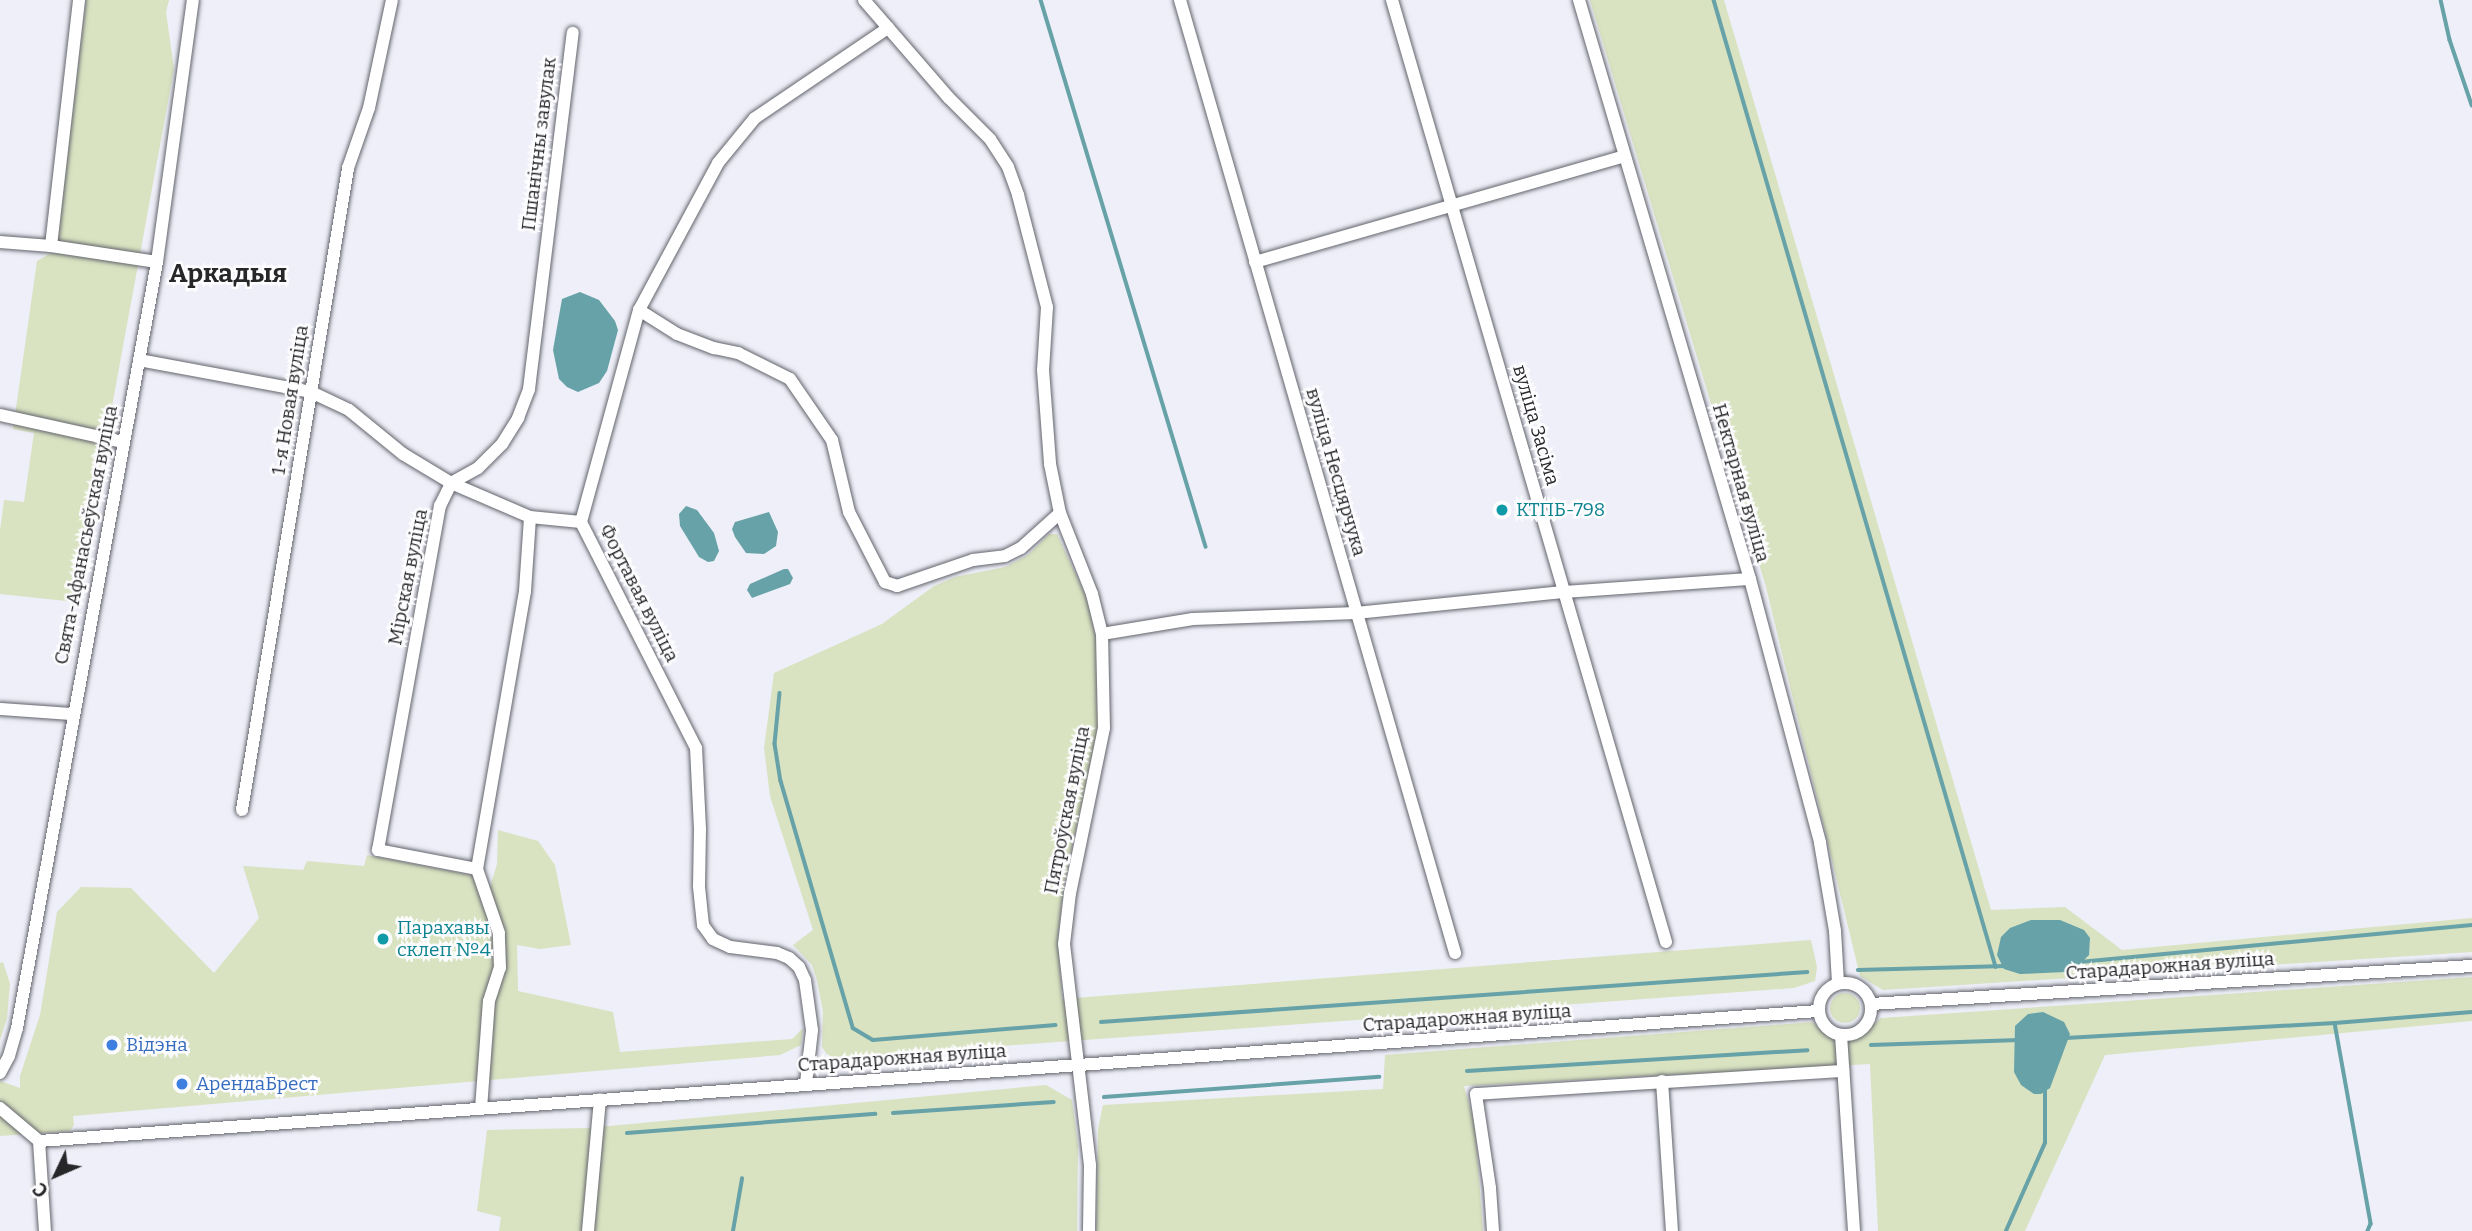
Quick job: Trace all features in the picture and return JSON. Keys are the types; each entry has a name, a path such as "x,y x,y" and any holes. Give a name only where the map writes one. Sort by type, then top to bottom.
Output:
{"street":[{"path":"51,246 79,0"},
{"name":"Свята-Афанасьеўская вуліца","path":"0,1073 9,1056 16,1028 157,262 193,0"},
{"name":"1-я Новая вуліца","path":"242,810 348,168 369,107 393,0"},
{"name":"Пятроўская вуліца","path":"864,0 990,139 1008,167 1018,195 1047,307 1043,370 1050,464 1060,513 1092,594 1102,634 1104,728 1070,893 1064,944 1090,1165 1089,1231"},
{"name":"вуліца Несцярчука","path":"1180,0 1455,953"},
{"name":"вуліца Засіма","path":"1392,0 1666,942"},
{"name":"Нектарная вуліца","path":"1579,0 1750,579 1820,843 1835,931 1838,983"},
{"name":"Фортавая вуліца","path":"806,1083 812,1030 805,980 799,967 789,958 777,953 730,947 713,939 703,925 699,886 700,829 696,748 581,522 639,310 718,163 755,118 888,28"},
{"name":"Пшанічны завулак","path":"451,483 478,468 502,444 518,418 529,389 573,33"},
{"path":"1255,262 1625,156"},
{"path":"0,242 51,246 157,262"},
{"path":"639,310 677,334 713,348 738,353 790,379 832,440 849,512 885,582 897,586 972,560 1005,556 1021,548 1060,513"},
{"path":"139,360 311,392 349,410 403,454 451,483 530,517 581,522"},
{"path":"0,415 123,442"},
{"name":"Мірская вуліца","path":"451,483 440,506 378,850 477,869"},
{"path":"481,1109 489,1001 500,968 499,933 477,869 525,591 530,517"},
{"path":"1102,634 1194,619 1356,613 1563,592 1750,579"},
{"path":"0,709 72,714"},
{"name":"Старадарожная вуліца","path":"1871,1004 2472,966"},
{"path":"1838,983 1856,985 1867,994 1871,1004 1865,1026 1853,1034 1841,1035 1827,1029 1818,1011 1825,992 1838,983"},
{"name":"Старадарожная вуліца","path":"39,1141 1818,1011"},
{"path":"1841,1035 1854,1231"},
{"path":"1493,1231 1490,1188 1476,1094 1843,1070"},
{"path":"1662,1081 1672,1231"},
{"path":"588,1231 600,1100"},
{"path":"0,1108 39,1141 45,1231"}],"green space":[{"path":"86,0 169,0 166,12 174,69 76,602 0,594 0,531 4,500 24,502 34,433 13,429 37,261 56,250"},
{"path":"1590,0 1724,0 1991,910 2065,907 2122,950 2472,918 2472,952 1883,990 1860,976 1766,587"},
{"path":"1049,534 1057,534 1089,603 1100,662 1100,721 1064,884 1058,938 1062,999 1811,940 1817,967 1815,981 1794,988 837,1058 828,1056 822,1047 823,1012 817,980 812,965 793,945 813,930 770,796 764,748 774,673 882,624 934,586 955,577 1005,567 1028,555"},
{"path":"498,830 538,841 555,865 571,945 540,949 517,945 518,991 613,1012 620,1052 792,1039 803,1028 801,1045 780,1055 73,1116 74,1125 70,1131 0,1136 0,1081 20,1088 20,1076 40,1015 57,912 81,887 131,888 214,973 259,918 243,866 303,870 307,861 364,866 367,855 471,875 490,887 497,864"},
{"path":"3,962 10,984 7,1018 0,1040 0,963"},
{"path":"2472,977 2472,1021 2105,1055 2025,1231 1878,1231 1870,1064 1464,1086 1475,1125 1483,1231 1096,1231 1098,1129 1103,1105 1383,1089 1385,1055 1812,1022 1830,1037 1859,1037 1881,1018"},
{"path":"1845,993 1856,997 1860,1008 1856,1019 1845,1023 1834,1019 1830,1008 1834,997"},
{"path":"1046,1085 1072,1100 1078,1145 1077,1231 499,1231 501,1217 477,1211 487,1130 588,1128"}],"water":[{"path":"580,292 599,300 615,321 618,330 607,371 599,383 578,392 559,379 553,350 562,299"},
{"path":"686,506 697,510 714,533 719,551 714,561 708,562 699,557 680,526 679,514"},
{"path":"769,512 778,532 776,546 764,554 746,553 732,529 735,522"},
{"path":"788,569 793,578 790,584 752,598 747,590 750,584"},
{"path":"2031,920 2060,920 2084,930 2090,938 2089,955 2076,968 2066,972 2020,974 2004,969 1997,955 2001,937 2010,928"},
{"path":"2043,1012 2064,1022 2070,1034 2050,1088 2041,1094 2034,1094 2021,1085 2014,1072 2015,1026 2028,1014"}],"waterway":[{"path":"1041,0 1206,547"},
{"path":"1714,0 1996,967"},
{"path":"2441,0 2450,40 2472,105"},
{"path":"780,693 775,744 781,781 853,1028 873,1040 1055,1025"},
{"path":"2080,962 2472,925"},
{"path":"1858,970 2006,966"},
{"path":"1101,1022 1807,972"},
{"path":"2066,1038 2335,1023 2472,1012"},
{"path":"2335,1023 2371,1224 2368,1231"},
{"path":"1871,1045 2019,1040"},
{"path":"1467,1071 1807,1050"},
{"path":"1104,1097 1379,1077"},
{"path":"2006,1231 2045,1143 2045,1091"},
{"path":"893,1113 1054,1102"},
{"path":"627,1133 875,1114"},
{"path":"733,1231 742,1179"}],"place":[{"name":"КТПБ-798","path":"1502,510"},
{"name":"Парахавы склеп №4","path":"383,939"},
{"name":"Відэна","path":"112,1045"},
{"name":"АрендаБрест","path":"182,1084"}],"district":[{"name":"Аркадыя","path":"228,274"}]}
